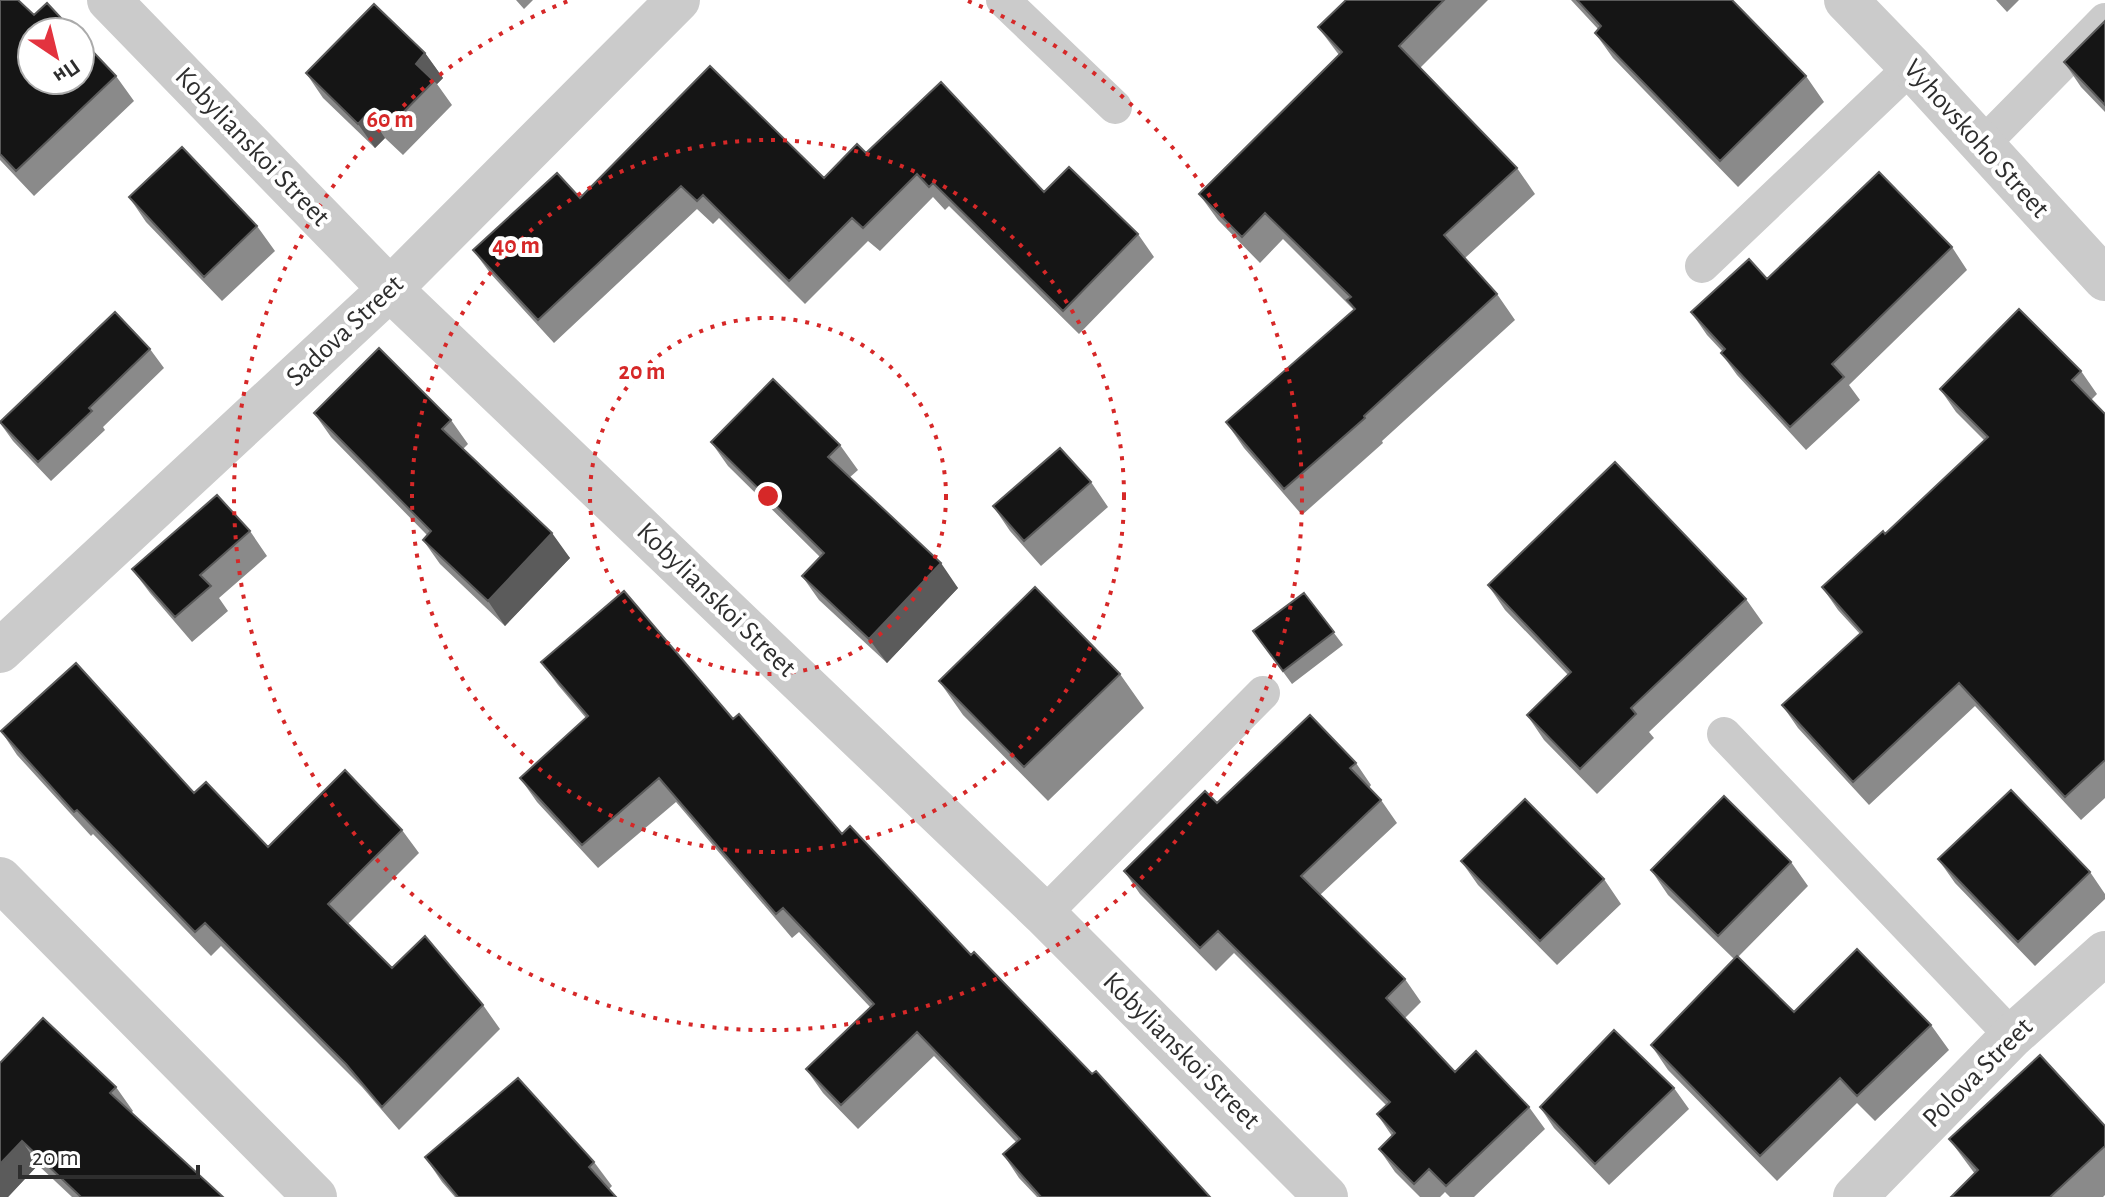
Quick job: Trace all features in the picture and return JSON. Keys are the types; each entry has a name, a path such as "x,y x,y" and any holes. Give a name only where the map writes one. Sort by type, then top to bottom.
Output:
{"street":[{"name":"Kobylianskoi Street","path":"109,0 390,289 1044,914 1326,1197"},
{"name":"Sadova Street","path":"0,651 390,289 678,0"},
{"name":"Vyhovskoho Street","path":"1846,0 2105,279"},
{"path":"0,879 315,1197"},
{"name":"Polova Street","path":"1855,1197 2012,1036 2105,953"}],"lane":[{"path":"1003,0 1115,107"},
{"path":"1982,145 2105,20"},
{"path":"1702,266 1911,67"},
{"path":"1044,914 1263,693"},
{"path":"1724,734 2012,1036"}],"building":[{"path":"0,0 18,0 34,15 47,3 59,16 16,16 16,96 95,96 16,171 0,154"},
{"path":"1346,0 1444,0 1399,46 1517,168 1444,235 1497,294 1284,489 1226,422 1355,309 1347,300 1351,297 1265,213 1242,237 1199,194 1342,52 1318,27"},
{"path":"1577,0 1732,0 1806,76 1720,161 1595,33 1601,26"},
{"path":"374,4 425,53 416,64 434,81 386,130 368,113 358,124 306,73"},
{"path":"2105,21 2105,105 2064,62"},
{"path":"96,55 116,76 96,95"},
{"path":"710,66 824,178 857,144 866,153 941,82 1044,192 1069,167 1138,234 1063,311 933,183 929,187 917,174 863,228 852,218 789,281 703,195 697,201 681,186 538,320 473,250 557,173 580,198"},
{"path":"182,147 257,226 204,277 129,197"},
{"path":"1879,172 1952,247 1832,364 1844,377 1790,427 1721,353 1725,349 1691,312 1749,259 1767,279"},
{"path":"2019,309 2081,371 2072,380 2105,414 2105,760 2065,797 1959,683 1853,782 1782,705 1862,632 1822,587 1883,531 1885,534 1988,437 1940,389"},
{"path":"115,312 150,349 89,408 92,411 38,462 0,422"},
{"path":"379,348 451,420 442,429 552,533 488,601 423,540 431,531 314,413"},
{"path":"773,379 840,445 828,457 941,563 869,639 802,576 824,553 711,442"},
{"path":"1060,448 1091,482 1024,541 993,506"},
{"path":"1615,462 1746,599 1631,708 1636,714 1580,769 1527,715 1571,672 1488,585"},
{"path":"217,495 250,531 200,575 211,586 175,617 132,569"},
{"path":"1035,587 1120,674 1024,767 939,681"},
{"path":"624,591 733,719 739,714 842,834 850,826 971,955 974,952 1092,1074 1096,1071 1210,1197 1041,1197 1003,1154 1020,1139 917,1032 841,1105 806,1069 874,1004 783,908 776,914 659,778 582,845 520,778 588,716 541,662"},
{"path":"1304,593 1334,632 1283,671 1253,631"},
{"path":"76,663 194,793 206,782 268,847 345,770 402,830 328,904 392,968 425,936 483,1005 382,1107 346,1064 205,923 195,932 77,810 74,812 1,731"},
{"path":"1310,715 1356,763 1350,768 1381,800 1301,876 1405,979 1386,998 1455,1072 1476,1051 1529,1107 1446,1186 1429,1169 1414,1184 1379,1149 1395,1133 1377,1114 1390,1102 1218,931 1200,948 1124,871 1205,791 1217,803"},
{"path":"2011,790 2090,872 2018,942 1938,859"},
{"path":"1724,796 1791,862 1718,936 1651,870"},
{"path":"1525,799 1604,879 1540,941 1461,861"},
{"path":"1857,949 1931,1025 1857,1096 1840,1078 1760,1156 1651,1045 1737,956 1794,1012"},
{"path":"43,1018 116,1087 110,1093 223,1197 81,1197 22,1141 0,1164 0,1063"},
{"path":"1614,1030 1674,1088 1595,1164 1540,1107"},
{"path":"2040,1055 2105,1126 2105,1146 2050,1197 1951,1197 1978,1170 1949,1139"},
{"path":"518,1078 594,1162 589,1167 616,1197 458,1197 425,1157"}]}
